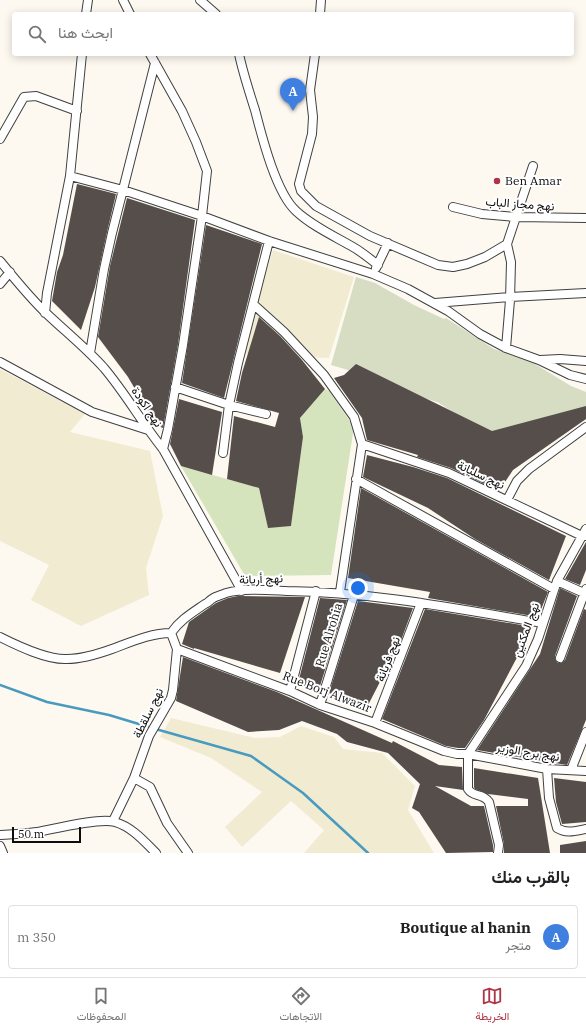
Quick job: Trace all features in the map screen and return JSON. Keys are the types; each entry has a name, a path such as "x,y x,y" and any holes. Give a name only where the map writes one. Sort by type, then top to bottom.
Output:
{"street":[{"path":"86,12 88,0"},
{"path":"123,0 129,12"},
{"path":"200,0 214,12"},
{"path":"320,12 321,0"},
{"path":"46,313 48,291 70,176 82,56"},
{"path":"151,56 182,111 207,171 202,216 176,387 163,449"},
{"path":"239,56 243,75 261,134 276,177 288,201 296,211 327,233 354,248 378,265"},
{"path":"316,56 310,90 313,116 312,134 299,184 301,191 316,206 370,236 438,265 453,266 467,264 485,257 507,244"},
{"path":"90,354 104,269 155,63"},
{"path":"0,139 24,97 36,96 77,112"},
{"path":"506,348 510,315 511,262 507,244 533,166"},
{"path":"70,176 123,190 202,216 269,242 373,274 448,311 480,334 506,348 539,360 570,375 586,379"},
{"name":"نهج مجاز الباب","path":"453,207 482,214 515,217 586,218"},
{"path":"223,453 229,405 269,242"},
{"path":"373,274 388,243"},
{"name":"نهج اكودة","path":"0,261 46,313 90,354 116,383 131,403 148,430 163,449 242,591"},
{"path":"0,284 10,272"},
{"path":"434,304 510,297 586,293"},
{"path":"253,304 284,332 324,375 354,417 360,433 362,444 340,592"},
{"path":"539,360 560,359 586,361"},
{"path":"0,362 92,412 148,430"},
{"path":"176,387 229,405 266,414"},
{"path":"507,500 517,481 529,469 586,427"},
{"name":"نهج سليانة","path":"362,444 449,473 585,534"},
{"path":"356,479 554,589"},
{"name":"نهج المكنين","path":"468,754 526,666 538,639 557,581 585,534"},
{"path":"557,581 585,591 584,603 560,658"},
{"name":"نهج أريانة","path":"172,634 177,625 190,613 208,603 211,599 227,593 242,591 340,592 354,595 389,598 542,623"},
{"path":"290,691 316,591"},
{"name":"Rue Alrohia","path":"320,705 354,595"},
{"name":"نهج فريانة","path":"376,724 421,603"},
{"path":"0,637 38,653 67,659 103,652 132,641 160,634 172,634"},
{"name":"نهج سلقطة","path":"113,821 134,778 148,736 171,698 177,649 172,634"},
{"name":"Rue Borj Alwazir","path":"177,649 290,691 320,705 376,724 444,751 457,754 468,754"},
{"path":"571,770 586,732"},
{"path":"468,754 468,789 475,795 481,795 489,802 499,845 498,853"},
{"name":"نهج برج الوزير","path":"468,754 547,769 586,771"},
{"path":"547,769 548,798 557,828 562,831 569,832 586,829"},
{"path":"134,778 150,787 167,823 188,853"},
{"path":"0,836 36,832 92,822 113,821 136,834 156,853"},
{"path":"0,846 3,853"}],"shaded area":[{"path":"273,250 354,277 329,358 242,354"},
{"path":"0,369 85,414 70,432 150,451 163,516 146,568 149,595 81,626 31,600 49,565 0,541"},
{"path":"171,718 255,738 280,737 301,726 334,737 343,749 382,753 415,786 408,810 434,853 304,853 324,830 291,801 242,847 225,827 262,792 211,758 160,737"}],"green space":[{"path":"356,277 375,283 414,305 444,319 446,318 494,349 530,361 571,386 586,392 586,413 492,438 439,403 331,365"},
{"path":"325,389 329,391 354,427 331,575 245,576 181,466 259,488 268,527 291,526 303,437 300,418"}],"building":[{"path":"77,184 116,194 95,287 81,330 52,301"},
{"path":"127,198 195,220 178,344 163,428 156,425 128,377 98,337 110,266"},
{"path":"206,225 262,244 224,398 182,383"},
{"path":"259,317 280,336 302,360 325,389 300,418 303,437 291,526 268,528 259,488 227,479 234,416 275,427 279,413 236,401 242,373"},
{"path":"356,364 492,431 586,406 586,419 513,470 499,491 451,468 417,457 418,455 367,440 362,418 334,378 344,375"},
{"path":"179,399 222,412 212,475 181,466 170,444"},
{"path":"367,455 447,478 566,536 549,580 475,539 428,508 363,477"},
{"path":"361,488 548,592 538,617 428,598 430,592 348,578"},
{"path":"586,542 586,570 580,585 565,579"},
{"path":"560,588 577,596 555,656 558,663 565,660 584,609 586,610 586,720 567,765 477,750 540,654"},
{"path":"238,596 305,597 280,673 194,649 182,644 189,622 216,603"},
{"path":"320,598 347,600 319,689 315,687 314,690 298,683"},
{"path":"358,601 413,608 400,643 366,709 329,693"},
{"path":"425,609 533,627 484,720 465,748 446,746 382,719"},
{"path":"183,657 277,692 392,743 393,741 439,765 462,767 463,790 435,786 471,806 484,806 493,845 493,852 446,853 419,812 412,808 420,784 388,753 347,742 337,734 302,721 279,730 248,732 176,701"},
{"path":"474,768 538,778 550,853 504,853 504,844 496,806 528,806 528,799 488,794 475,789"},
{"path":"554,778 586,782 586,822 562,824 556,802"},
{"path":"586,841 586,853 560,853 560,845"}],"waterway":[{"path":"0,685 47,702 109,715 251,756 303,793 368,853"}],"place":[{"name":"Boutique al hanin","path":"293,111"},
{"name":"Ben Amar","path":"497,181"}]}
